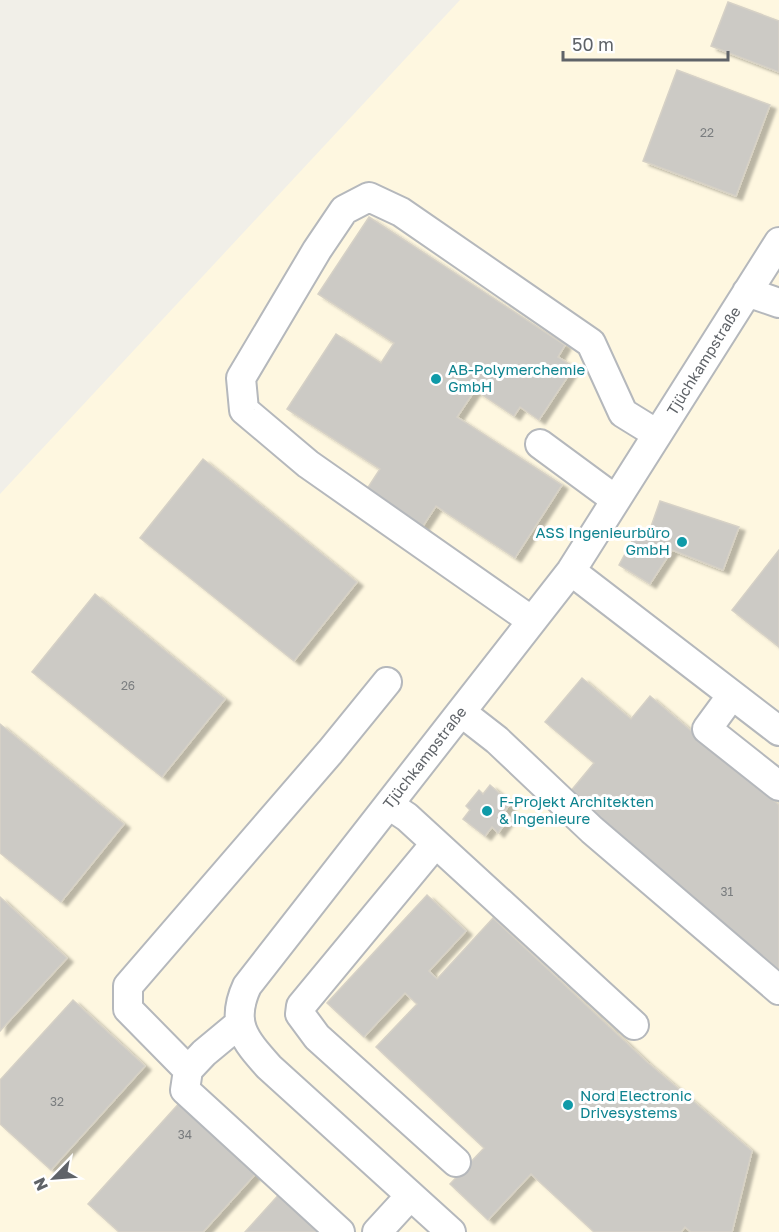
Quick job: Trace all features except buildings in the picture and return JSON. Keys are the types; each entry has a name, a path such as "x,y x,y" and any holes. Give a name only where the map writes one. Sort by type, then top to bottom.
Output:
{"street":[{"path":"532,621 308,464 244,410 240,378 316,250 344,210 369,197 401,212 591,343 623,413 657,434"},
{"name":"Tjüchkampstraße","path":"239,1024 239,1005 247,986 571,571 779,242"},
{"path":"747,292 779,303"},
{"path":"540,444 616,500"},
{"path":"571,571 779,731"},
{"path":"188,1070 128,1009 128,986 330,752 387,682"},
{"path":"732,694 707,729 779,786"},
{"path":"461,712 497,740 592,830 779,990"},
{"path":"389,805 634,1025"},
{"path":"435,844 301,1006 300,1014 317,1037 456,1162"},
{"path":"340,1232 185,1090 188,1070 204,1053 239,1024 249,1045 268,1067 451,1232"},
{"path":"377,1232 410,1196"}],"shaded area":[{"path":"460,0 779,0 779,1232 0,1232 0,494"}],"place":[{"name":"AB-Polymerchemie GmbH","path":"436,379"},
{"name":"ASS Ingenieurbüro GmbH","path":"682,542"},
{"name":"F-Projekt Architekten & Ingenieure","path":"487,811"},
{"name":"Nord Electronic Drivesystems","path":"568,1105"}]}
